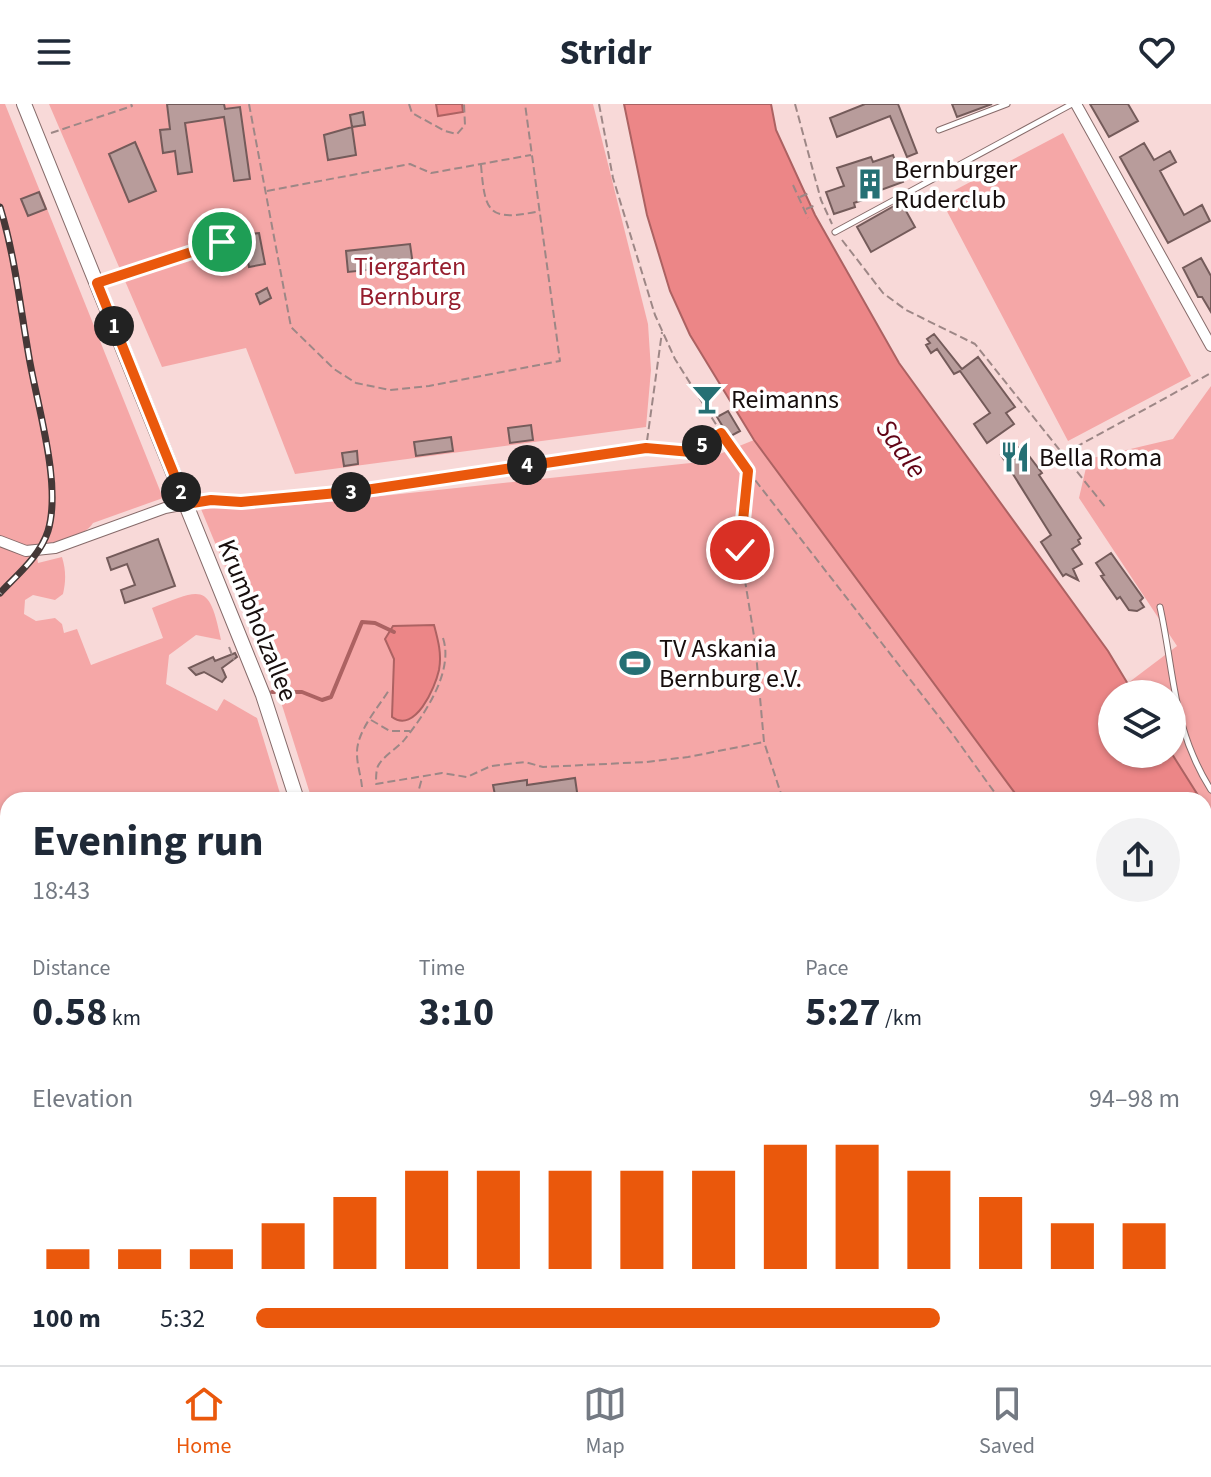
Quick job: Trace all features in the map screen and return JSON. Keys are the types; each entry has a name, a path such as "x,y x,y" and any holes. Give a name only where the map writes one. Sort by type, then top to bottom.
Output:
{"street":[{"name":"Krumbholzallee","path":"24,104 267,705 294,792"},
{"path":"1074,104 1211,346"},
{"path":"0,541 26,551 55,548 165,508 186,504"}],"lane":[{"path":"939,130 1007,104"},
{"path":"835,232 1074,104"},
{"path":"97,283 222,242"},
{"path":"186,504 359,491 646,448 691,452 721,433"},
{"path":"1160,607 1182,728 1194,762 1211,790"}],"path":[{"path":"50,133 131,104"},
{"path":"249,104 291,327 334,369 356,383 390,390 429,386 560,361 525,104"},
{"path":"409,104 412,113 457,134 465,125 464,104"},
{"path":"599,104 613,178 662,331 675,359 748,471 994,792"},
{"path":"795,104 821,200 835,232 883,293 906,310 975,344 1106,508"},
{"path":"266,191 410,164 431,173 532,155"},
{"path":"481,164 486,203 491,210 514,215 540,211"},
{"path":"793,185 808,218"},
{"path":"799,197 809,193"},
{"path":"805,210 816,205"},
{"path":"646,448 662,331"},
{"path":"1064,453 1211,373"},
{"path":"748,471 740,550 755,642 764,742 780,792"},
{"path":"443,638 447,649 430,702 411,731 378,766 376,784 453,772 467,777 491,766 525,762 543,767 646,762 764,742"},
{"path":"362,787 357,755 361,735 389,690"},
{"path":"370,720 390,731 411,731"},
{"path":"418,792 422,777"}],"green space":[{"path":"0,104 5,104 163,498 93,523 75,536 35,546 38,563 62,557 64,589 55,600 33,595 25,600 24,614 36,621 55,618 62,624 64,633 77,629 91,665 163,638 152,608 193,594 207,599 221,640 196,635 169,655 166,684 217,711 224,699 257,718 280,792 0,792"},
{"name":"Tiergarten Bernburg","path":"49,104 593,104 648,324 651,370 646,427 295,474 246,348 162,367"},
{"path":"1063,133 1191,376 1068,441 940,198"},
{"path":"1211,386 1211,792 1196,792 1181,768 1186,768 1186,680 1132,680 1177,646 1079,498 1088,459 1173,439"},
{"path":"754,440 1014,792 309,792 281,702 201,509 297,505 700,462"}],"water":[{"path":"436,104 462,104 463,112 438,116"},
{"name":"Saale","path":"624,104 771,104 776,130 815,215 899,363 1108,651 1126,680 1098,680 1098,768 1181,768 1196,792 1014,792 754,440 690,335 670,291 647,215"},
{"path":"434,625 440,653 437,678 423,707 408,719 400,721 392,717 394,659 385,639 393,626"}],"building":[{"path":"167,104 224,104 225,109 240,107 250,179 234,181 224,117 185,123 192,172 178,174 175,151 163,153 160,130 170,129"},
{"path":"865,104 898,104 917,153 907,157 890,116 837,137 830,118"},
{"path":"952,104 992,104 957,117"},
{"path":"1090,104 1128,104 1138,121 1109,137"},
{"path":"363,112 365,125 352,127 350,115"},
{"path":"352,127 356,155 328,160 324,135"},
{"path":"135,142 156,191 129,202 109,154"},
{"path":"1144,143 1154,160 1170,151 1176,162 1160,171 1184,215 1202,205 1210,221 1168,243 1120,157"},
{"name":"Bernburger Ruderclub","path":"893,155 903,182 854,203 855,207 834,214 826,192 844,186 837,168 871,157 873,162"},
{"path":"39,192 46,209 28,216 21,199"},
{"path":"901,202 915,227 871,252 857,227"},
{"path":"259,233 265,264 249,267 243,235"},
{"path":"410,244 413,265 348,272 346,251"},
{"path":"1201,258 1211,276 1211,312 1202,297 1198,297 1183,268"},
{"path":"267,288 271,298 260,304 256,294"},
{"path":"934,334 962,369 978,357 1015,407 1006,413 1014,424 987,443 974,424 990,413 960,371 954,374 937,349 931,353 926,345 930,343 927,339"},
{"path":"728,411 740,431 729,437 717,417"},
{"path":"531,425 533,440 510,443 508,428"},
{"path":"451,437 453,451 416,456 414,442"},
{"path":"1016,445 1020,450 1023,448 1042,473 1039,475 1081,538 1078,540 1080,544 1072,549 1082,564 1073,569 1078,580 1066,574 1063,576 1041,542 1051,535 1001,455"},
{"path":"357,451 358,464 344,466 342,453"},
{"path":"158,539 175,586 125,603 121,590 135,585 127,564 111,570 107,558"},
{"path":"1111,553 1143,598 1140,601 1144,607 1137,611 1129,610 1120,597 1117,599 1101,576 1104,575 1096,563"},
{"path":"235,653 237,657 222,668 226,677 222,682 204,672 196,675 189,668 213,657 215,661"},
{"path":"575,778 577,792 494,792 493,785 527,780 527,785"}],"waterway":[{"path":"272,692 302,692 322,700 331,697 362,622 375,623 394,632"}],"railway":[{"path":"0,207 47,444 52,491 52,512 40,549 0,593"}],"place":[{"name":"Bernburger Ruderclub","path":"870,184"},
{"name":"Reimanns","path":"707,399"},
{"name":"Bella Roma","path":"1015,457"},
{"name":"TV Askania Bernburg e.V.","path":"635,663"}],"route":[{"path":"222,242 97,283 186,504 359,491 646,448 691,452 721,433 748,471 740,550"}]}
